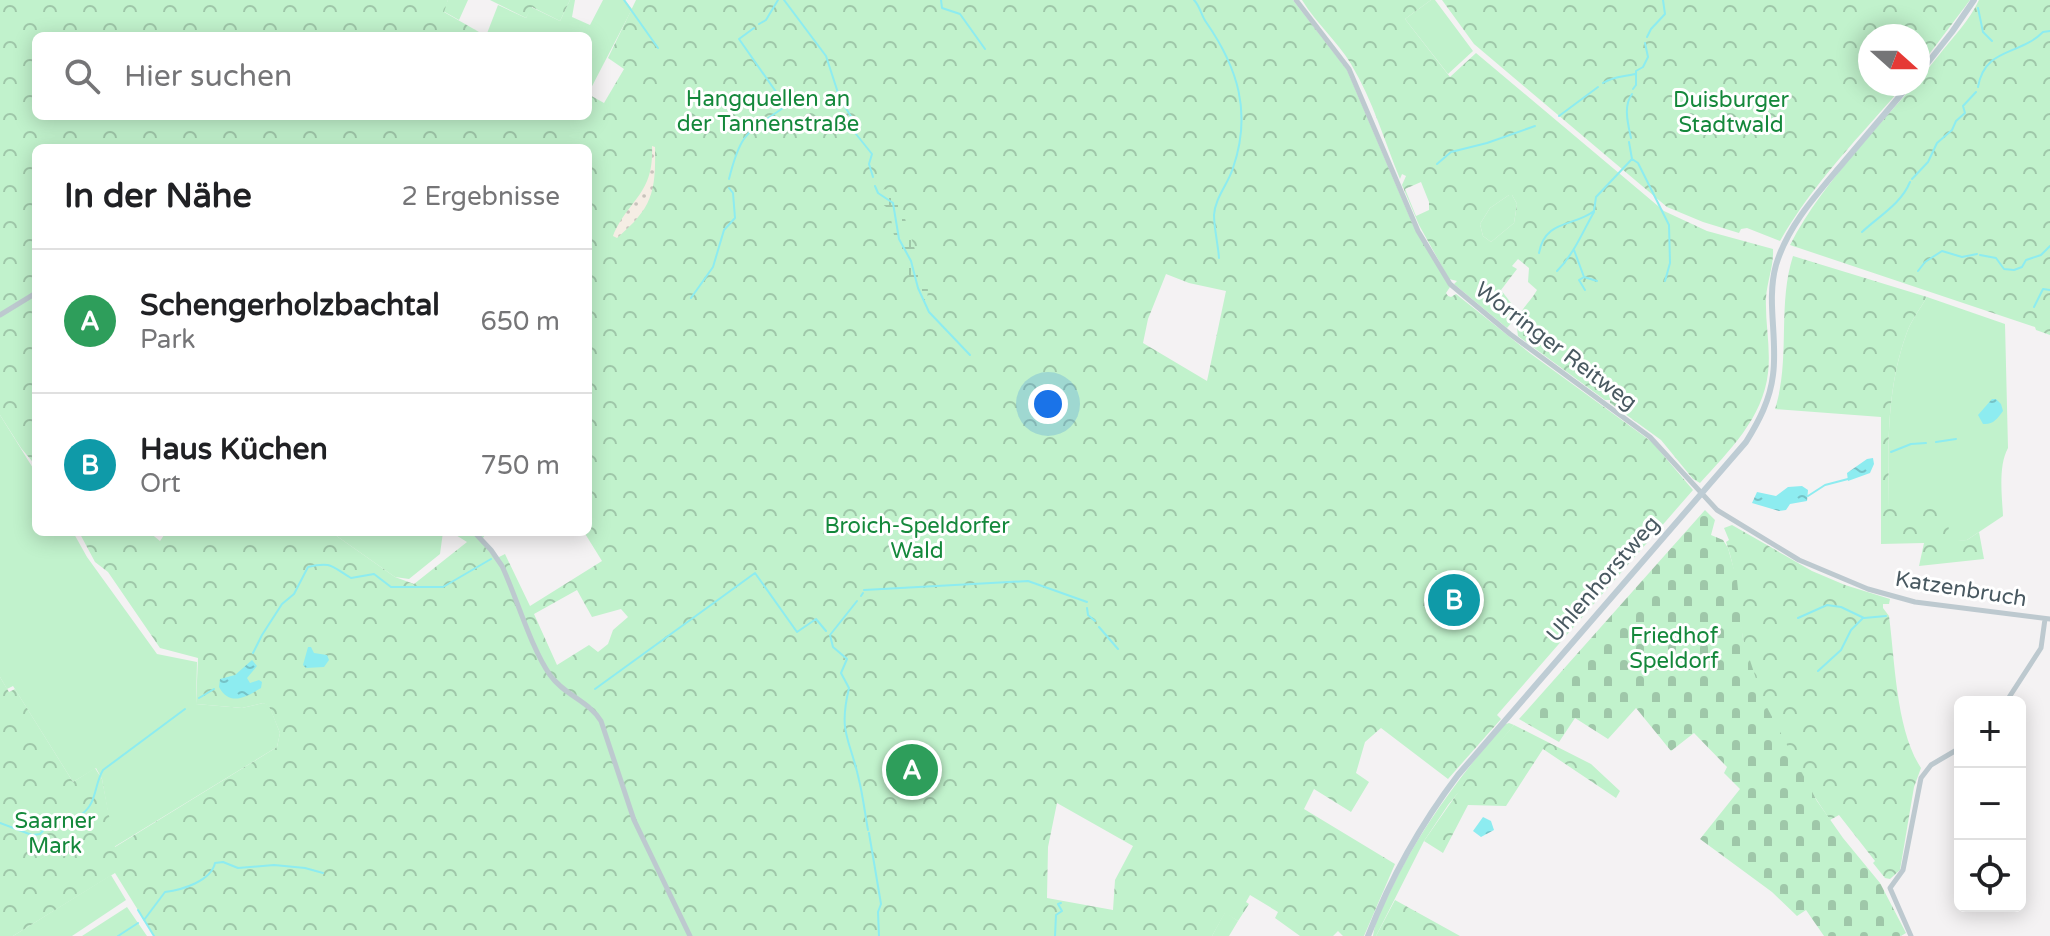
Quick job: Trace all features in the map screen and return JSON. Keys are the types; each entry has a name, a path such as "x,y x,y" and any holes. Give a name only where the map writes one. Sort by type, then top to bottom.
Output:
{"main road":[{"path":"1930,60 1974,0"},
{"name":"Uhlenhorstweg","path":"1368,936 1403,856 1435,805 1746,442 1765,407 1774,373 1773,278 1782,250 1795,222 1900,96"}],"street":[{"name":"Worringer Reitweg","path":"1296,0 1349,69 1418,231 1450,284 1510,334 1650,437 1702,495"},
{"path":"0,315 32,295"},
{"name":"Katzenbruch","path":"1702,495 1725,517 1787,553 1868,589 1915,602 2048,619"},
{"path":"478,536 502,566 551,677 597,714 601,721 634,820 690,936"},
{"path":"2010,696 2037,654 2048,619"},
{"path":"1911,936 1891,893 1891,886 1903,870 1917,790 1926,770 1954,752"}],"green space":[{"name":"Broich-Speldorfer Wald","path":"0,0 448,0 444,12 479,32 32,32 32,120 592,120 592,96 604,103 624,69 608,58 636,0 1293,0 1347,70 1413,225 1450,287 1446,293 1448,296 1456,294 1531,354 1652,442 1693,490 1497,715 1501,719 1448,779 1381,728 1365,742 1356,773 1369,782 1351,812 1314,789 1304,809 1395,864 1364,936 1343,936 1338,931 1333,936 1300,936 1275,918 1278,912 1250,895 1246,902 1249,904 1238,921 1225,913 1212,936 154,936 115,873 13,936 0,936 0,677 9,692 15,689 73,782 95,768 102,779 115,847 277,747 280,733 269,706 263,703 242,708 196,704 198,658 160,648 108,572 95,562 81,536 154,536 160,541 163,536 337,536 395,577 414,584 467,542 457,536 484,536 481,541 495,559 505,554 530,606 602,561 586,536 592,536 592,144 32,144 32,461 0,415","holes":["1166,274 1226,291 1207,381 1143,343 1148,319","577,590 592,617 621,609 628,617 613,630 608,644 598,652 589,645 557,665 534,614","1057,803 1133,846 1115,880 1113,910 1047,898 1048,847"]},
{"path":"448,0 468,0 459,20 443,11"},
{"path":"490,0 570,0 560,21 532,7 526,18"},
{"path":"570,0 575,0 572,17 590,25 603,0 625,0 632,9 592,86 592,32 488,32 498,5 526,18 531,7 560,21"},
{"path":"1302,0 1431,0 1405,19 1450,77 1476,53 1664,211 1707,231 1773,249 1766,298 1769,364 1765,389 1743,433 1700,483 1693,479 1661,440 1518,336 1519,315 1537,290 1528,282 1529,268 1518,259 1512,266 1517,269 1501,290 1514,307 1512,322 1507,328 1454,284 1457,281 1449,279 1419,225 1402,185 1406,176 1402,174 1400,179 1359,78","holes":["1421,182 1429,210 1416,216 1405,189","1509,195 1517,204 1514,223 1491,242 1483,236 1480,224 1490,208"]},
{"path":"1435,0 1473,51 1448,74 1405,19"},
{"name":"Duisburger Stadtwald","path":"1442,0 1970,0 1930,53 1930,24 1858,24 1858,96 1894,96 1823,179 1780,241 1747,228 1739,233 1667,207 1474,44"},
{"name":"Duisburger Stadtwald","path":"1979,0 2050,0 2050,335 2035,327 1790,245 1821,195 1905,96 1930,96 1930,66"},
{"path":"885,189 900,203 928,290 927,299 918,299 893,232 890,210 876,199 878,193"},
{"path":"1509,195 1517,204 1514,223 1491,242 1483,236 1480,224 1490,208"},
{"path":"1793,256 1927,297 1908,330 1895,378 1888,464 1889,508 1948,502 1949,541 1967,540 1979,532 1984,559 1919,566 1924,543 1881,544 1881,417 1775,409 1782,371 1788,275"},
{"path":"1927,297 2005,324 2008,448 2002,472 2003,516 1967,540 1949,542 1889,509 1890,421 1895,378 1908,330"},
{"path":"0,415 32,467 32,536 75,536 157,654 197,662 196,704 242,708 263,703 269,705 280,733 277,747 114,847 102,779 96,768 73,782 13,686 7,689 0,677"},
{"name":"Friedhof Speldorf","path":"1705,510 1715,520 1711,535 1723,540 1728,548 1737,580 1743,639 1763,700 1817,801 1880,883 1906,933 1901,936 1824,936 1806,910 1797,916 1772,892 1700,839 1740,789 1724,773 1727,767 1694,733 1671,751 1636,708 1608,739 1575,718 1559,742 1519,719"},
{"path":"1732,525 1812,571 1890,599 1889,604 1883,604 1883,608 1889,616 1901,715 1921,768 1914,787 1900,870 1890,879 1885,878 1873,863 1875,861 1839,815 1830,820 1790,756 1766,709 1748,662 1743,639 1735,578 1726,542 1729,540 1724,528"},
{"path":"337,536 442,536 440,554 409,579 395,577"},
{"path":"1503,725 1514,725 1448,805 1424,841 1376,936 1373,936 1402,867 1428,824 1487,744"},
{"path":"1514,725 1591,764 1620,791 1616,798 1543,749 1506,806 1468,805 1443,853 1424,841 1468,778"},
{"path":"111,875 126,900 72,936 13,936"},
{"path":"1395,900 1460,936 1376,936"},
{"path":"127,907 147,936 82,936"},
{"path":"1225,912 1238,921 1229,936 1212,936"}],"sand":[{"path":"652,146 655,147 655,163 650,198 638,218 617,238 613,236 619,223 645,186 652,162"}],"water":[{"path":"1992,399 2001,404 2003,411 1997,419 1983,424 1978,415"},
{"path":"1873,458 1870,473 1848,481 1847,473"},
{"path":"1802,486 1808,490 1807,501 1790,504 1786,510 1752,503 1757,492 1776,496 1788,487"},
{"path":"308,647 314,653 327,655 329,660 324,667 306,668 303,665"},
{"path":"252,660 257,666 247,678 250,683 262,682 261,688 244,697 228,697 219,687 220,679 235,675"},
{"path":"1483,817 1491,821 1494,830 1481,837 1473,831"}],"waterway":[{"path":"624,0 658,48"},
{"path":"759,24 766,20 778,0"},
{"path":"784,0 826,56 840,99 852,118 852,129 872,154 869,164 873,177"},
{"path":"941,0 942,8 960,14 985,49"},
{"path":"1194,0 1234,74 1241,110 1239,148 1215,209 1219,258"},
{"path":"1647,37 1665,14 1663,0"},
{"path":"1978,8 1983,32 1992,41"},
{"path":"729,179 737,151 747,135 786,106 739,39 754,28"},
{"path":"1978,87 1982,74 1995,58 2050,31"},
{"path":"1633,89 1636,71 1643,67 1648,57 1645,43"},
{"path":"1603,83 1635,74"},
{"path":"1559,116 1598,87"},
{"path":"1912,179 1928,162 1937,143 1965,113 1963,106 1976,92"},
{"path":"1631,138 1627,110 1632,94"},
{"path":"1437,164 1451,152 1535,126"},
{"path":"1629,142 1632,159 1638,163 1669,225 1670,263 1665,281"},
{"path":"1539,253 1547,234 1594,211 1596,197 1632,159"},
{"path":"1862,232 1895,203 1910,182"},
{"path":"875,186 878,193 893,203 899,239 911,261 929,312 970,355"},
{"path":"691,298 713,267 724,230 735,218 733,193 729,188"},
{"path":"1557,271 1594,212"},
{"path":"1980,255 1996,258 2004,269 2014,270 2022,267 2026,260 2041,255 2050,246"},
{"path":"1574,250 1584,277 1597,281"},
{"path":"1918,271 1925,262 1942,251 1962,257 1977,254"},
{"path":"1584,277 1579,280 1585,290"},
{"path":"2034,307 2043,289 2050,290"},
{"path":"1936,442 1956,439"},
{"path":"1891,452 1911,444 1926,443"},
{"path":"1808,496 1825,485 1848,479"},
{"path":"253,653 282,604 294,594 308,567 327,565 351,578 374,574 391,587 443,587 491,559"},
{"path":"595,689 755,573 797,632 816,619 826,631"},
{"path":"864,590 1028,581 1087,602"},
{"path":"857,601 830,635 833,647 847,659 841,673 849,688 846,736 856,766 868,830"},
{"path":"1798,618 1827,605 1841,607 1864,618 1886,616"},
{"path":"1087,608 1088,615 1095,621"},
{"path":"1818,671 1841,650 1851,630 1863,618"},
{"path":"1099,627 1118,649"},
{"path":"199,698 214,689"},
{"path":"82,814 93,799 103,770 185,709"},
{"path":"0,823 32,835 40,834 50,823 71,817"},
{"path":"869,833 881,904 878,912 879,936"},
{"path":"144,920 165,892 202,880 215,863 223,862 238,868 274,865 323,873"},
{"path":"1055,936 1056,915 1062,911 1058,904 1061,903"},
{"path":"138,910 154,936"},
{"path":"118,936 138,923"}],"place":[{"name":"Haus Küchen","path":"1454,600"},
{"name":"Schengerholzbachtal","path":"912,770"}],"park label":[{"name":"Hangquellen an der Tannenstraße","path":"768,112"},
{"name":"Saarner Mark","path":"55,834"}]}
